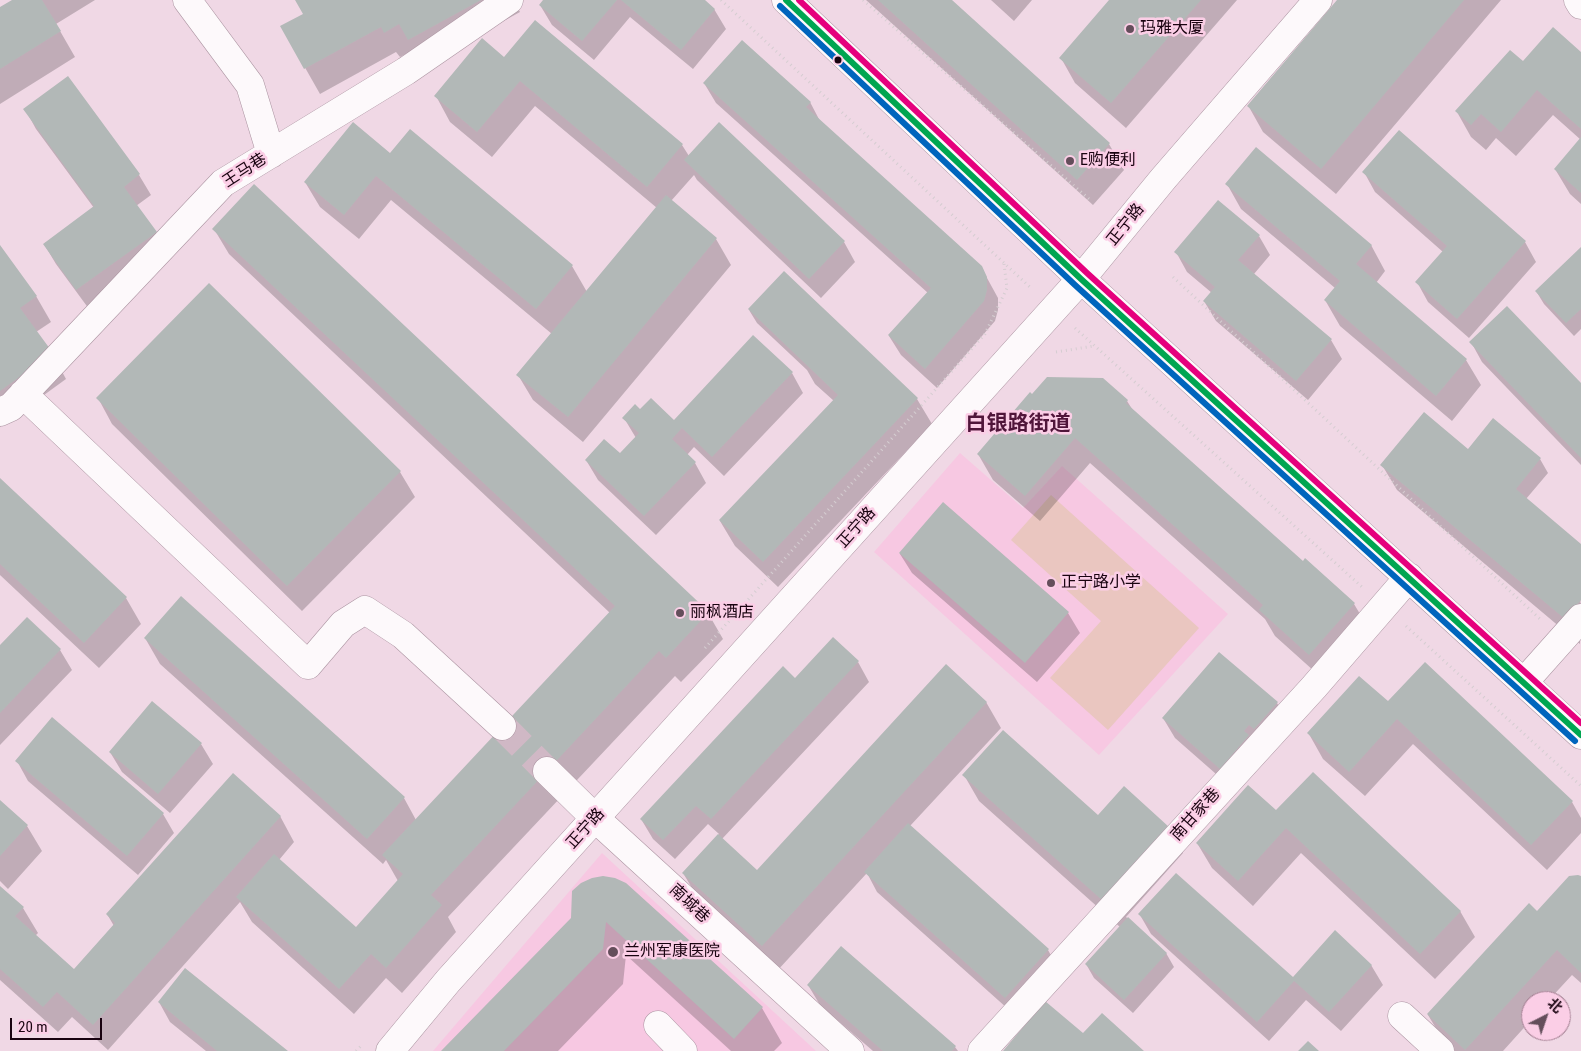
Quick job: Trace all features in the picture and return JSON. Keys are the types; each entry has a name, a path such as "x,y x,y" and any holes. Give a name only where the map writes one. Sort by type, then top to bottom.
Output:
{"street":[{"path":"188,0 250,84 271,154"},
{"name":"王马巷","path":"0,412 11,407 223,183 406,71 509,0"},
{"path":"786,0 1081,279 1581,735"},
{"name":"正宁路","path":"390,1051 448,981 1081,279 1163,179 1318,0"},
{"path":"1578,0 1581,5"},
{"path":"23,394 308,665 343,624 365,610 403,635 502,726"},
{"name":"南甘家巷","path":"982,1051 1314,687 1409,577"},
{"path":"1524,682 1581,618"},
{"name":"南城巷","path":"548,771 595,818 850,1051"},
{"path":"1402,1016 1440,1051"},
{"path":"658,1025 684,1051"}],"path":[{"path":"721,0 1054,309 1581,786"},
{"path":"863,0 1089,199"},
{"path":"1173,277 1562,640"}],"shaded area":[{"name":"正宁路小学","path":"960,453 1023,508 1062,466 1228,614 1099,755 874,552"},
{"path":"1051,495 1199,628 1108,730 1050,678 1101,621 1011,540"},
{"name":"兰州军康医院","path":"602,853 816,1051 433,1051"}],"building":[{"path":"12,0 42,0 61,31 0,69 0,7"},
{"path":"295,0 481,0 408,40 399,24 384,33 381,27 304,69 280,26 303,14"},
{"path":"543,0 617,0 582,41 539,5"},
{"path":"621,0 705,0 715,9 681,50"},
{"path":"878,0 952,0 1110,143 1077,180"},
{"name":"玛雅大厦","path":"1109,0 1201,0 1111,103 1059,58"},
{"path":"1337,0 1464,0 1321,169 1247,106"},
{"path":"535,20 683,144 647,187 520,81 477,132 434,96 482,38 504,57"},
{"path":"1553,27 1581,52 1581,129 1537,90 1501,132 1481,114 1471,125 1455,111 1510,50 1523,61"},
{"path":"742,40 811,102 806,107 982,266 987,277 987,290 984,301 925,369 888,335 931,288 703,83"},
{"path":"68,76 140,174 124,187 157,232 76,290 43,244 94,206 23,109"},
{"path":"353,122 390,153 410,129 573,265 536,309 376,176 344,215 304,182"},
{"path":"719,122 845,241 809,279 684,160"},
{"path":"1399,130 1526,241 1457,319 1415,282 1447,246 1362,172"},
{"path":"1581,137 1581,193 1554,169"},
{"path":"1256,147 1372,245 1356,264 1467,359 1436,396 1324,300 1340,281 1225,184"},
{"path":"254,184 709,612 666,658 659,651 431,895 442,905 386,968 371,954 339,989 236,897 274,854 356,927 403,874 382,855 615,606 212,229"},
{"path":"666,195 717,238 568,417 516,375"},
{"path":"1218,200 1260,235 1238,260 1332,339 1296,381 1203,301 1215,287 1174,252"},
{"path":"0,245 37,296 20,308 53,353 0,391"},
{"path":"1581,247 1581,309 1566,323 1535,291"},
{"path":"784,271 918,398 763,562 719,520 838,395 748,309"},
{"path":"209,283 401,471 287,586 96,398"},
{"path":"1507,306 1581,383 1581,458 1469,342"},
{"path":"753,335 793,372 712,457 682,428 672,439 696,462 644,516 585,460 604,439 620,453 639,433 622,418 635,404 640,409 651,398 674,420"},
{"path":"1047,377 1103,378 1128,400 1126,403 1303,561 1305,558 1355,603 1309,655 1259,610 1263,605 1075,438 1025,496 977,454 1030,392 1032,394"},
{"path":"1424,412 1468,449 1493,418 1541,458 1516,489 1581,544 1581,600 1565,619 1380,465"},
{"path":"0,478 127,597 84,643 0,564"},
{"path":"943,502 1069,612 1025,663 899,553"},
{"path":"181,596 405,797 367,839 144,638"},
{"path":"27,617 61,649 0,713 0,645"},
{"path":"833,637 859,661 711,819 696,806 663,840 640,819 783,666 795,678"},
{"path":"1219,652 1278,702 1254,729 1249,725 1244,731 1249,735 1220,769 1162,718"},
{"path":"1425,662 1573,801 1531,845 1397,719 1349,772 1307,733 1359,676 1388,701"},
{"path":"946,664 987,702 762,946 682,873 718,834 757,870"},
{"path":"152,701 202,743 158,794 109,752"},
{"path":"52,717 164,813 127,856 15,761"},
{"path":"1003,730 1098,815 1124,786 1169,827 1103,901 962,775"},
{"path":"1313,772 1461,911 1420,954 1286,828 1238,881 1196,843 1248,785 1276,810"},
{"path":"233,773 281,816 93,1025 57,992 43,1007 0,969 0,886 24,907 15,916 74,969 115,923 106,914"},
{"path":"0,800 28,825 0,856"},
{"path":"908,823 1049,949 1005,998 864,872"},
{"path":"1176,873 1293,977 1335,930 1372,965 1329,1012 1294,981 1257,1022 1138,914"},
{"path":"603,876 615,878 626,883 763,1007 734,1039 606,922 603,949 504,1051 441,1051 571,918 572,891 581,883"},
{"path":"1569,876 1581,876 1581,973 1557,950 1465,1050 1427,1014 1529,903 1537,911"},
{"path":"1128,917 1167,953 1124,1000 1085,964"},
{"path":"841,946 956,1046 952,1051 883,1051 807,985"},
{"path":"185,968 288,1051 217,1051 158,1002"},
{"path":"1045,1001 1083,1033 1102,1013 1144,1051 1003,1051"},
{"path":"1308,1041 1319,1051 1298,1051"}],"tunnel":[{"path":"502,726 547,771"}],"transit line":[{"path":"786,0 1081,279 1581,735"},
{"path":"799,0 1087,273 1581,723"},
{"path":"780,6 1075,285 1575,741"}],"place":[{"name":"玛雅大厦","path":"1130,29"},
{"name":"E购便利","path":"1070,161"},
{"name":"正宁路小学","path":"1051,583"},
{"name":"丽枫酒店","path":"680,613"},
{"name":"兰州军康医院","path":"613,952"}],"district":[{"name":"白银路街道","path":"1018,425"}]}
